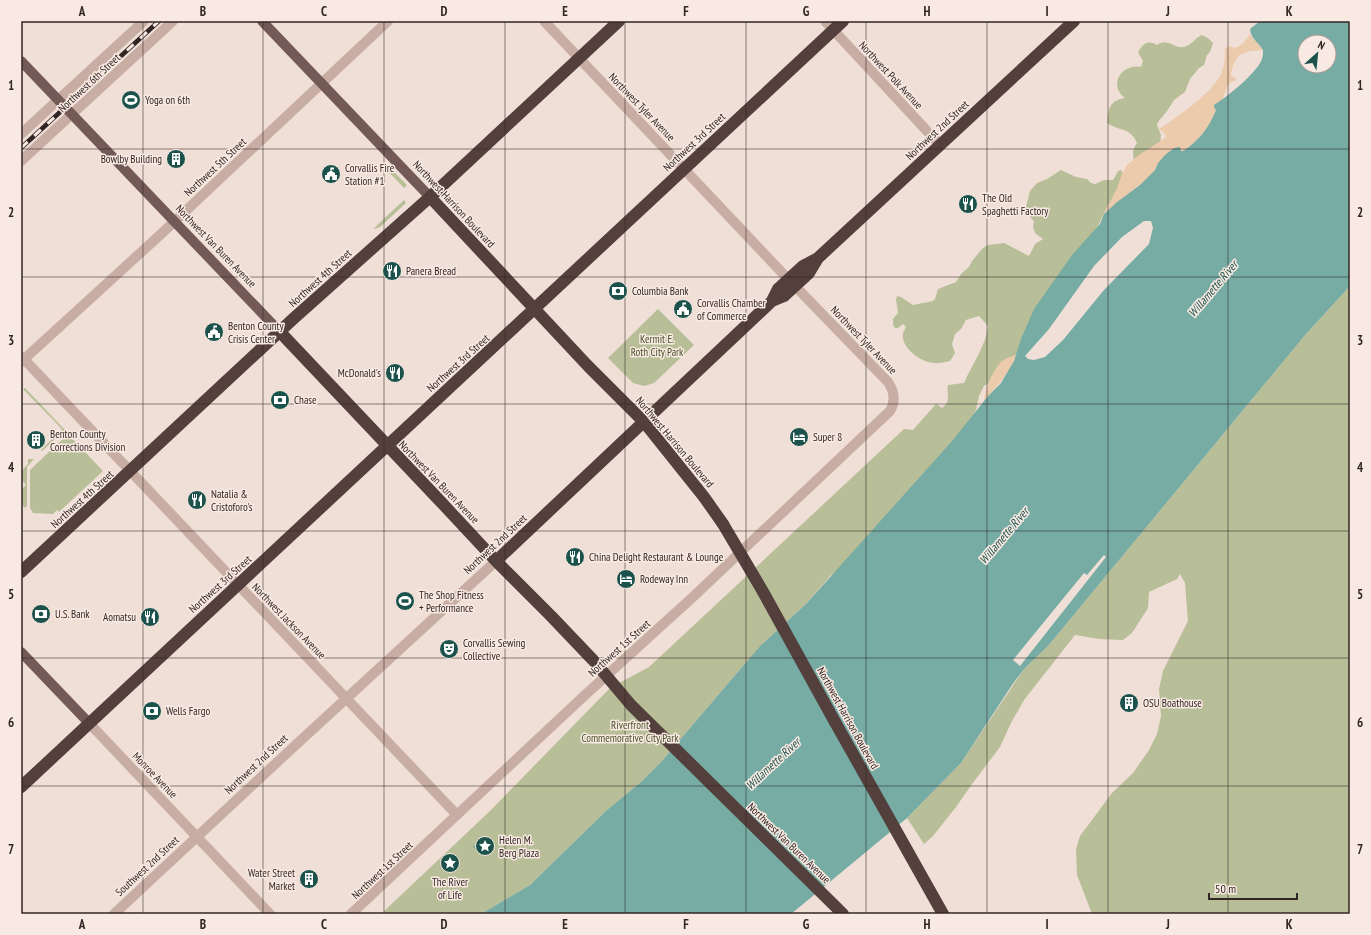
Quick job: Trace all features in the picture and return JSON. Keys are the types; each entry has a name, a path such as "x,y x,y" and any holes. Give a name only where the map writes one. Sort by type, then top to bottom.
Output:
{"highway":[{"name":"Northwest 4th Street","path":"21,572 280,332 430,197 619,21"},
{"name":"Northwest 3rd Street","path":"21,787 535,310 843,21"},
{"name":"Northwest 2nd Street","path":"496,562 772,301 784,296 792,282 809,273 818,258 1074,21"},
{"name":"Northwest Harrison Boulevard","path":"430,197 588,366 644,422 704,497 723,524 762,590 943,914"},
{"name":"Northwest Van Buren Avenue","path":"280,332 496,562 551,616 607,676 631,705 843,914"}],"main road":[{"name":"Northwest Harrison Boulevard","path":"262,21 430,197"},
{"name":"Northwest Van Buren Avenue","path":"21,61 280,332"},
{"name":"Monroe Avenue","path":"21,652 89,723"}],"street":[{"name":"Northwest 6th Street","path":"21,134 144,21"},
{"name":"Northwest 6th Street","path":"21,161 173,21"},
{"name":"Northwest 5th Street","path":"22,359 174,221 388,21"},
{"name":"Northwest Tyler Avenue","path":"544,21 888,382 892,388 894,396"},
{"name":"Northwest Polk Avenue","path":"825,21 940,145"},
{"name":"Northwest Jackson Avenue","path":"22,359 457,816"},
{"name":"Northwest 1st Street","path":"352,914 886,416 892,407 894,396"},
{"name":"Northwest 2nd Street","path":"197,836 496,562"},
{"name":"Monroe Avenue","path":"89,723 270,914"},
{"name":"Southwest 2nd Street","path":"114,914 197,836"}],"green space":[{"path":"1202,35 1213,43 1204,65 1199,68 1190,79 1185,92 1174,100 1158,122 1157,125 1161,135 1160,145 1134,160 1133,151 1137,143 1134,138 1128,132 1107,123 1109,109 1113,103 1125,98 1117,87 1117,81 1123,71 1128,68 1141,67 1143,61 1138,52 1146,43 1157,45 1164,42 1184,47"},
{"path":"388,166 407,185 404,188 384,167"},
{"name":"Riverfront Commemorative City Park","path":"1061,170 1076,177 1087,179 1091,183 1095,184 1104,180 1113,180 1118,171 1121,170 1125,176 1120,192 1108,205 1097,228 1027,351 1015,355 999,377 984,386 979,396 976,410 968,424 842,566 830,576 806,604 760,646 661,762 641,782 607,810 530,885 481,914 381,914 491,810 610,688 649,667 904,429 913,430 936,404 942,408 947,403 948,385 964,383 985,341 988,326 979,316 966,320 961,329 955,334 952,344 955,353 950,361 938,363 929,362 918,357 908,349 903,338 903,333 906,327 903,324 898,328 895,328 893,325 893,319 898,313 897,296 913,305 933,301 938,289 956,282 983,248 988,245 1004,243 1029,256 1035,244 1043,239 1035,233 1033,226 1034,222 1026,211 1030,191 1037,183 1047,179"},
{"path":"404,200 406,203 380,227 373,229"},
{"path":"1350,286 1350,914 1092,914 1077,875 1076,849 1080,836 1112,793 1133,773 1149,750 1157,734 1161,716 1159,689 1163,671 1188,621 1185,583 1180,574 1177,579 1149,592 1148,608 1132,633 1123,640 1099,639 1075,635 1024,700 1000,747 956,807 933,836 924,844 907,818 961,763 1024,669 1048,646 1306,334"},
{"name":"Kermit E. Roth City Park","path":"658,309 694,345 654,383 644,386 633,383 608,358"},
{"path":"25,388 65,430 42,451 41,450 62,429 23,389"},
{"path":"68,434 103,471 59,512 57,510 53,514 33,513 30,508 30,470"},
{"path":"28,459 34,459 27,467 27,506 25,508 21,503 21,490 26,485 21,479 21,471 28,464"}],"sand":[{"path":"1250,34 1263,50 1250,51 1239,55 1231,73 1231,76 1235,77 1236,80 1234,82 1232,81 1228,85 1214,116 1205,131 1188,148 1181,151 1180,147 1158,163 1155,170 1140,185 1104,214 1127,165 1139,155 1165,138 1166,136 1164,133 1159,129 1195,103 1212,87 1223,68 1225,49 1229,46 1235,48 1240,46"},
{"path":"1016,355 1006,374 984,401 987,386 998,366 1004,360"}],"water":[{"name":"Willamette River","path":"1260,21 1350,21 1350,286 1306,334 1048,646 1024,669 961,763 907,818 791,914 481,914 530,885 607,810 641,782 661,762 760,646 806,604 953,440 988,396 1001,383 1014,361 1021,339 1034,309 1072,255 1100,224 1104,214 1140,185 1155,170 1158,163 1165,155 1174,148 1180,147 1181,151 1183,151 1194,143 1210,122 1216,110 1214,105 1241,84 1259,65 1263,50 1253,38 1250,29","holes":["1144,221 1151,221 1153,228 1149,244 1104,290 1063,340 1045,357 1034,360 1028,359 1025,356 1049,329 1094,266 1122,237"]},
{"path":"481,840 489,847 481,855 473,847"}],"pier":[{"path":"1104,555 1106,557 1020,666 1013,660 1084,573 1087,575"}],"railway":[{"path":"21,148 159,21"}],"place":[{"name":"Yoga on 6th","path":"131,100"},
{"name":"Bowlby Building","path":"176,159"},
{"name":"Corvallis Fire Station #1","path":"331,174"},
{"name":"The Old Spaghetti Factory","path":"968,204"},
{"name":"Panera Bread","path":"392,271"},
{"name":"Columbia Bank","path":"618,291"},
{"name":"Corvallis Chamber of Commerce","path":"683,309"},
{"name":"Benton County Crisis Center","path":"214,332"},
{"name":"McDonald's","path":"395,373"},
{"name":"Chase","path":"280,400"},
{"name":"Super 8","path":"799,437"},
{"name":"Benton County Corrections Division","path":"36,440"},
{"name":"Natalia & Cristoforo's","path":"197,500"},
{"name":"China Delight Restaurant & Lounge","path":"575,557"},
{"name":"Rodeway Inn","path":"626,579"},
{"name":"The Shop Fitness + Performance","path":"405,601"},
{"name":"U.S. Bank","path":"41,614"},
{"name":"Aomatsu","path":"150,617"},
{"name":"Corvallis Sewing Collective","path":"449,649"},
{"name":"OSU Boathouse","path":"1129,703"},
{"name":"Wells Fargo","path":"152,711"},
{"name":"Helen M. Berg Plaza","path":"485,846"},
{"name":"The River of Life","path":"450,863"},
{"name":"Water Street Market","path":"309,879"}]}
